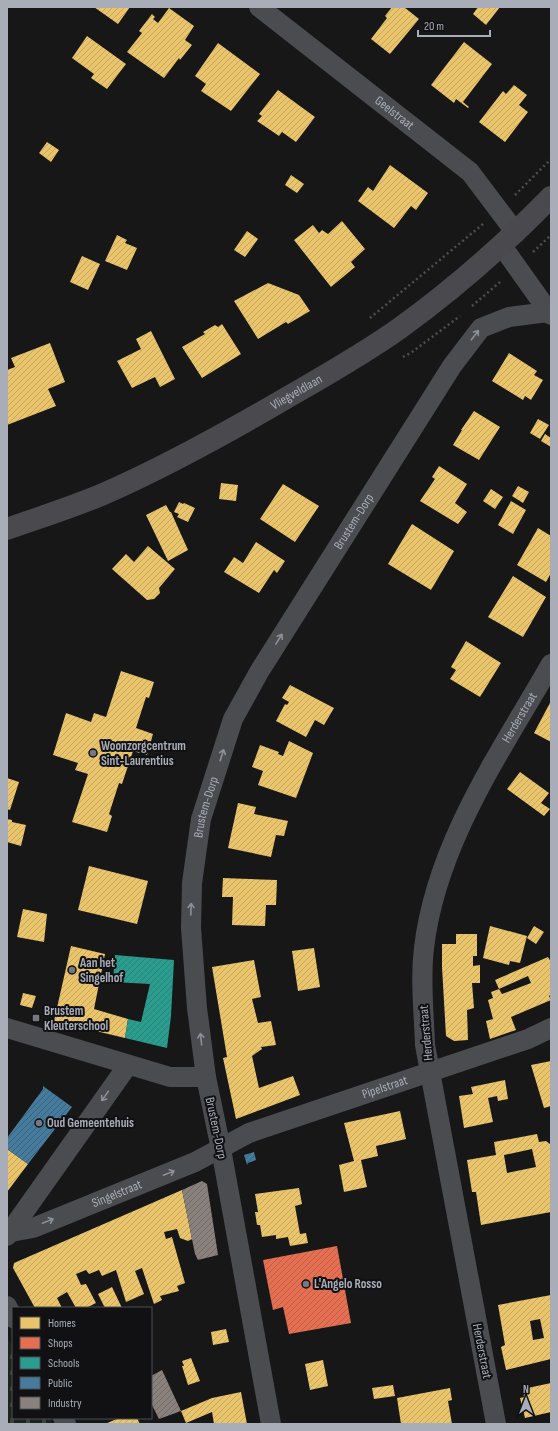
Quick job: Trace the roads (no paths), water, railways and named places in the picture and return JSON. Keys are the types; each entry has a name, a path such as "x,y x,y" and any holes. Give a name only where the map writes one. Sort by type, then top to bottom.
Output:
{"main road":[{"name":"Vliegveldlaan","path":"7,529 101,495 168,463 234,428 398,329 446,294 509,239 551,197"}],"street":[{"name":"Geelstraat","path":"259,7 470,172 499,211 518,267 550,314"},
{"name":"Brustem-Dorp","path":"271,1424 221,1149 206,1078 197,1008 191,928 192,883 201,819 233,719 259,672 448,373 480,328 508,317 550,314"},
{"name":"Herderstraat","path":"496,1424 425,1045 422,982 424,948 434,893 473,800 551,664"},
{"path":"7,1028 170,1077 206,1078"},
{"name":"Pipelstraat","path":"221,1149 249,1132 429,1070 528,1038 551,1028"},
{"name":"Singelstraat","path":"9,1234 23,1211 128,1065"},
{"name":"Singelstraat","path":"9,1234 33,1228 195,1162 221,1149"},
{"path":"7,1306 12,1316"}],"place":[{"name":"Woonzorgcentrum Sint-Laurentius","path":"93,753"},
{"name":"Aan het Singelhof","path":"72,970"},
{"name":"Brustem Kleuterschool","path":"36,1018"},
{"name":"Oud Gemeentehuis","path":"39,1123"},
{"name":"L'Angelo Rosso","path":"306,1284"}]}
